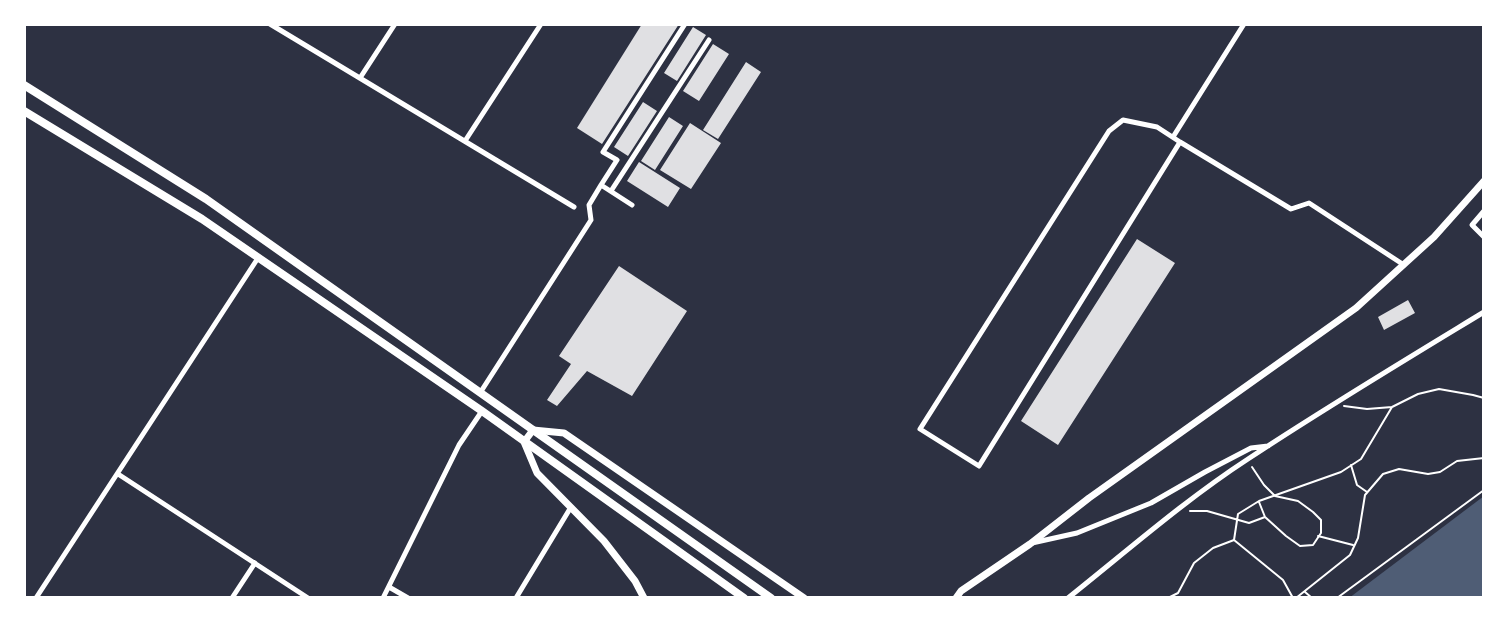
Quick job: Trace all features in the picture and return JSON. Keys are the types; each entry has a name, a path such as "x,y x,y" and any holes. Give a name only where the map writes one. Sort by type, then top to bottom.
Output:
{"main road":[{"path":"24,85 206,199 771,598"},
{"path":"24,111 202,219 482,411 744,598"}],"street":[{"path":"270,24 574,207"},
{"path":"360,78 395,24"},
{"path":"465,141 540,24"},
{"path":"480,393 591,220 590,205 617,160 603,152 686,24"},
{"path":"1173,137 1244,24"},
{"path":"611,191 709,40"},
{"path":"1180,142 979,466 920,429 1109,131 1123,120 1157,128 1291,209 1309,203 1404,265"},
{"path":"956,598 961,591 1030,544 1089,498 1356,308 1434,237 1484,182"},
{"path":"601,185 632,205"},
{"path":"1484,211 1472,225 1484,237"},
{"path":"36,598 258,258"},
{"path":"1068,598 1174,512 1247,459 1484,312"},
{"path":"383,598 459,445 482,411"},
{"path":"644,598 635,581 604,541 537,473 525,442 533,430 564,433 804,598"},
{"path":"1030,544 1077,533 1150,503 1251,448 1269,446"},
{"path":"118,474 309,598"},
{"path":"516,598 571,507"},
{"path":"232,598 255,563"},
{"path":"389,587 408,598"}],"path":[{"path":"1333,404 1367,409 1392,406 1418,394 1439,389 1484,398"},
{"path":"1234,540 1238,514 1259,501 1341,472 1361,459 1392,406"},
{"path":"1234,540 1283,580 1294,598 1350,555 1358,538 1365,495 1383,474 1399,469 1428,474 1440,472 1457,461 1484,458"},
{"path":"1247,459 1264,485 1275,496 1298,501 1313,512 1321,520 1321,533 1313,545 1300,546 1286,537 1265,517 1259,501"},
{"path":"1351,465 1357,485 1367,492"},
{"path":"1336,598 1484,490"},
{"path":"1174,512 1208,511 1249,523 1265,517"},
{"path":"1318,536 1354,545"},
{"path":"1168,598 1178,593 1194,563 1213,548 1234,540"},
{"path":"1305,591 1312,598"}],"water":[{"path":"1484,496 1484,598 1349,598"}],"building":[{"path":"642,24 679,24 602,144 577,128"},
{"path":"693,27 706,35 677,81 664,73"},
{"path":"713,44 729,54 699,101 683,91"},
{"path":"746,62 761,72 718,139 703,130"},
{"path":"643,102 657,111 628,156 614,147"},
{"path":"669,117 683,126 655,170 641,161"},
{"path":"690,123 721,143 691,189 660,170"},
{"path":"639,162 680,188 668,207 627,181"},
{"path":"1137,239 1175,263 1058,445 1021,421"},
{"path":"619,266 687,311 632,396 587,371 557,406 547,400 571,364 559,356"},
{"path":"1408,300 1415,313 1384,330 1378,317"}]}
